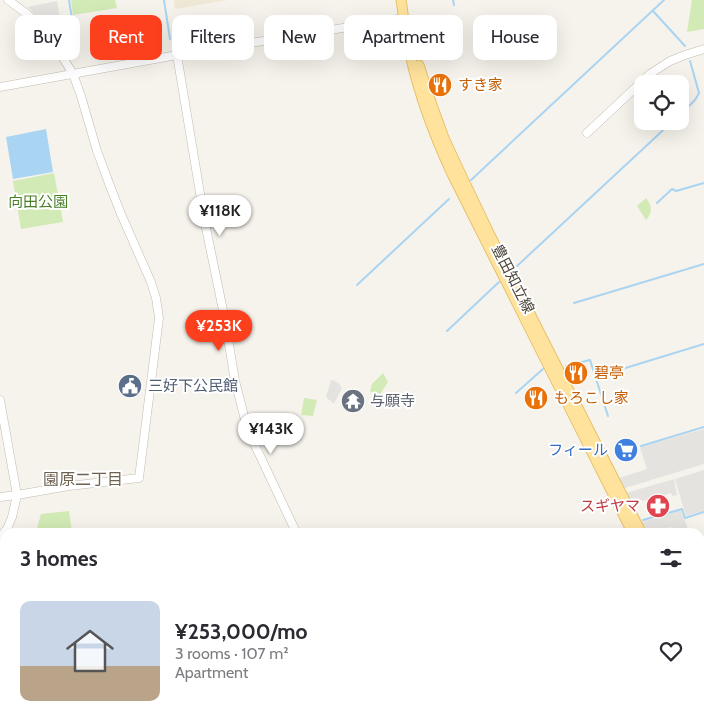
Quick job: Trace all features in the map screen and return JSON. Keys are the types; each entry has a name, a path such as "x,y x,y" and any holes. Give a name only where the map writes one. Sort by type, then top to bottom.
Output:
{"main road":[{"name":"豊田知立線","path":"401,0 404,15"},
{"name":"豊田知立線","path":"412,60 438,143 455,180 630,528"},
{"name":"豊田知立線","path":"418,60 430,102 456,164 489,233 639,528"}],"street":[{"path":"0,497 69,486 139,478 159,318 151,282 110,186 73,74 58,50 36,22 8,0"},
{"path":"254,42 344,28"},
{"path":"587,133 650,74 670,61 704,49"},
{"path":"0,87 172,56"},
{"path":"178,60 205,223 225,320 235,381 252,439 294,528"},
{"path":"0,400 17,495 7,528"}],"shaded area":[{"path":"174,0 228,0 175,9"},
{"path":"57,1 59,15 35,15 28,7"},
{"path":"331,380 340,384 342,388 334,404 326,397"},
{"path":"704,429 704,464 624,487 619,478 647,469 640,447"},
{"path":"704,470 704,511 686,516 675,479"},
{"path":"674,479 677,495 672,496 671,493 632,503 626,493"},
{"path":"681,510 688,528 645,528 642,522"}],"green space":[{"path":"71,0 115,0 117,8 73,15"},
{"path":"692,0 704,0 704,29 687,32"},
{"name":"向田公園","path":"54,173 63,222 21,229 13,181"},
{"path":"646,198 650,203 651,209 650,215 646,220 637,206"},
{"path":"383,373 388,382 379,396 370,391 372,384"},
{"path":"304,398 317,400 313,416 301,415"},
{"path":"69,511 71,528 37,528 41,514"}],"water":[{"path":"46,129 53,172 13,179 6,137"}],"waterway":[{"path":"69,0 71,15"},
{"path":"164,0 170,39"},
{"path":"453,0 454,5"},
{"path":"471,180 664,0"},
{"path":"653,11 685,46"},
{"path":"689,106 699,93 690,61"},
{"path":"517,266 663,130"},
{"path":"657,203 672,189 676,191 704,183"},
{"path":"357,285 449,199"},
{"path":"574,303 704,264"},
{"path":"447,331 499,282"},
{"path":"596,377 704,344"},
{"path":"566,366 590,360 608,416"},
{"path":"516,393 543,369"},
{"path":"641,446 704,427"},
{"path":"643,520 682,509 685,518 704,512"}],"place":[{"name":"すき家","path":"440,85"},
{"name":"碧亭","path":"576,373"},
{"name":"三好下公民館","path":"130,386"},
{"name":"もろこし家","path":"536,398"},
{"name":"与願寺","path":"353,401"},
{"name":"フィール","path":"626,450"},
{"name":"スギヤマ","path":"658,506"}],"district":[{"name":"園原二丁目","path":"83,479"}]}
